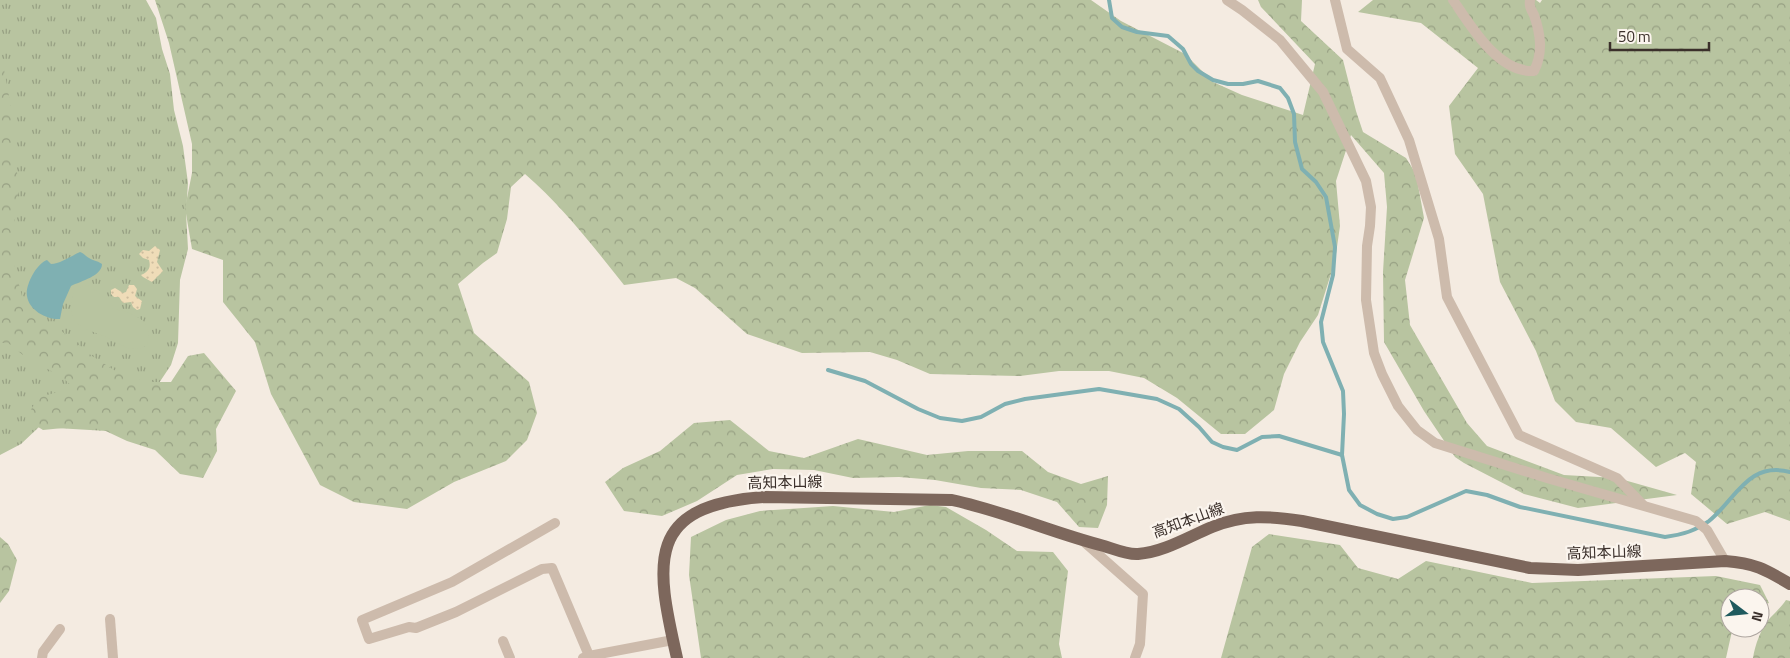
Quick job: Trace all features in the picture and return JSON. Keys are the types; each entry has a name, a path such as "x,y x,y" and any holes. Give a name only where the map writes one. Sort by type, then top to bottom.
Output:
{"main road":[{"name":"高知本山線","path":"677,658 664,592 663,577 665,552 672,533 684,520 697,511 739,498 765,496 952,500 978,505 1081,540 1137,554 1170,546 1214,526 1245,517 1270,516 1530,568 1578,570 1725,561 1747,563 1767,570 1790,584"}],"street":[{"path":"1227,0 1280,40 1323,92 1359,165 1366,181 1371,207 1367,246 1366,300 1374,353 1398,406 1417,430 1435,443 1696,521 1707,530 1725,561"},
{"path":"1335,0 1347,49 1380,78 1409,140 1439,239 1447,297 1519,435 1617,478 1643,506"},
{"path":"1453,0 1490,51 1514,67 1526,72 1534,72 1540,58 1540,38 1534,15 1529,7 1530,0"},
{"path":"555,522 452,582 362,620 369,639 409,627 416,628 456,612 542,569 552,568 588,657 673,640"},
{"path":"1081,540 1143,594 1140,644 1136,658"},
{"path":"110,619 113,658"},
{"path":"42,658 43,652 60,629"},
{"path":"503,640 510,658"}],"green space":[{"path":"0,0 146,0 156,18 162,49 170,74 174,110 183,146 188,183 186,213 188,249 180,280 178,343 171,365 131,425 107,431 39,427 21,444 0,455"},
{"path":"155,0 1091,0 1121,21 1185,54 1213,82 1242,95 1303,115 1315,64 1261,7 1258,0 1302,0 1301,21 1343,60 1363,132 1406,158 1416,174 1424,218 1405,280 1410,325 1467,423 1487,446 1564,475 1617,478 1677,495 1578,508 1524,494 1455,457 1424,411 1384,342 1383,272 1387,207 1384,173 1351,135 1336,181 1340,226 1335,261 1318,315 1300,342 1284,374 1274,410 1245,434 1221,434 1177,398 1144,378 1109,371 1059,371 1020,376 930,374 897,360 870,352 802,353 747,334 695,288 676,278 624,285 589,241 539,186 525,174 511,187 507,219 497,253 458,284 474,333 529,382 537,413 527,440 506,461 454,482 407,509 354,502 320,485 271,394 255,342 223,302 223,260 192,249 185,208 192,173 192,144 169,43"},
{"path":"1373,0 1536,0 1540,3 1542,0 1790,0 1790,521 1765,512 1727,524 1691,494 1696,462 1685,453 1656,467 1611,428 1576,422 1555,401 1536,351 1500,282 1483,194 1455,154 1449,106 1478,68 1421,23 1358,12"},
{"path":"0,48 14,123 13,153 19,182 16,214 9,246 23,300 37,315 64,333 92,356 122,375 148,382 171,382 188,356 204,353 236,391 216,429 217,451 203,478 180,474 155,450 127,441 93,425 43,430 25,419 39,397 74,388 61,376 28,359 8,343 0,343"},
{"path":"87,285 101,294 111,308 140,318 148,329 147,345 141,348 130,349 84,328 75,321 71,308 74,294 81,287"},
{"path":"730,420 769,451 804,458 858,439 927,455 968,451 1022,451 1048,472 1081,484 1108,476 1107,505 1098,528 1079,527 1057,502 1021,490 981,488 935,480 899,477 853,478 814,470 773,469 737,475 697,501 662,516 624,511 605,482 623,468 660,451 694,423"},
{"path":"930,505 946,507 986,530 1017,551 1053,552 1068,571 1059,644 1062,658 701,658 689,575 691,537 726,520 760,511 833,506 894,512"},
{"path":"1269,534 1340,545 1358,568 1398,579 1426,561 1532,583 1716,576 1760,585 1762,588 1720,588 1720,638 1730,638 1726,658 1221,658 1252,547"},
{"path":"0,537 8,544 17,560 9,591 0,603"},
{"path":"1786,600 1790,601 1790,658 1753,658 1759,638 1770,638 1770,618"}],"sand":[{"path":"155,246 160,250 157,262 163,271 152,282 141,275 148,271 150,263 149,260 139,254 143,250 149,251"},
{"path":"129,285 134,285 137,289 135,296 142,301 140,309 137,310 133,307 131,302 123,303 119,297 114,297 111,294 111,290 115,288 123,293 126,292"}],"water":[{"path":"80,252 102,264 99,272 71,286 63,304 60,319 40,314 31,306 27,296 28,287 35,271 47,260 54,264"}],"waterway":[{"path":"1109,0 1112,18 1122,27 1137,32 1168,36 1183,49 1191,64 1198,71 1213,80 1228,84 1258,81 1280,88 1288,98 1294,114 1295,142 1302,169 1316,182 1326,197 1335,247 1333,275 1321,322 1323,342 1343,391 1342,455 1349,490 1360,505 1377,514 1393,519 1407,517 1466,491 1487,495 1520,507 1665,537 1688,532 1709,521 1753,477 1763,472 1776,470 1790,472"},
{"path":"828,370 865,381 918,409 940,418 962,421 981,417 1005,404 1025,399 1099,389 1157,399 1179,409 1212,442 1223,447 1237,450 1262,437 1279,436 1342,455"}]}
